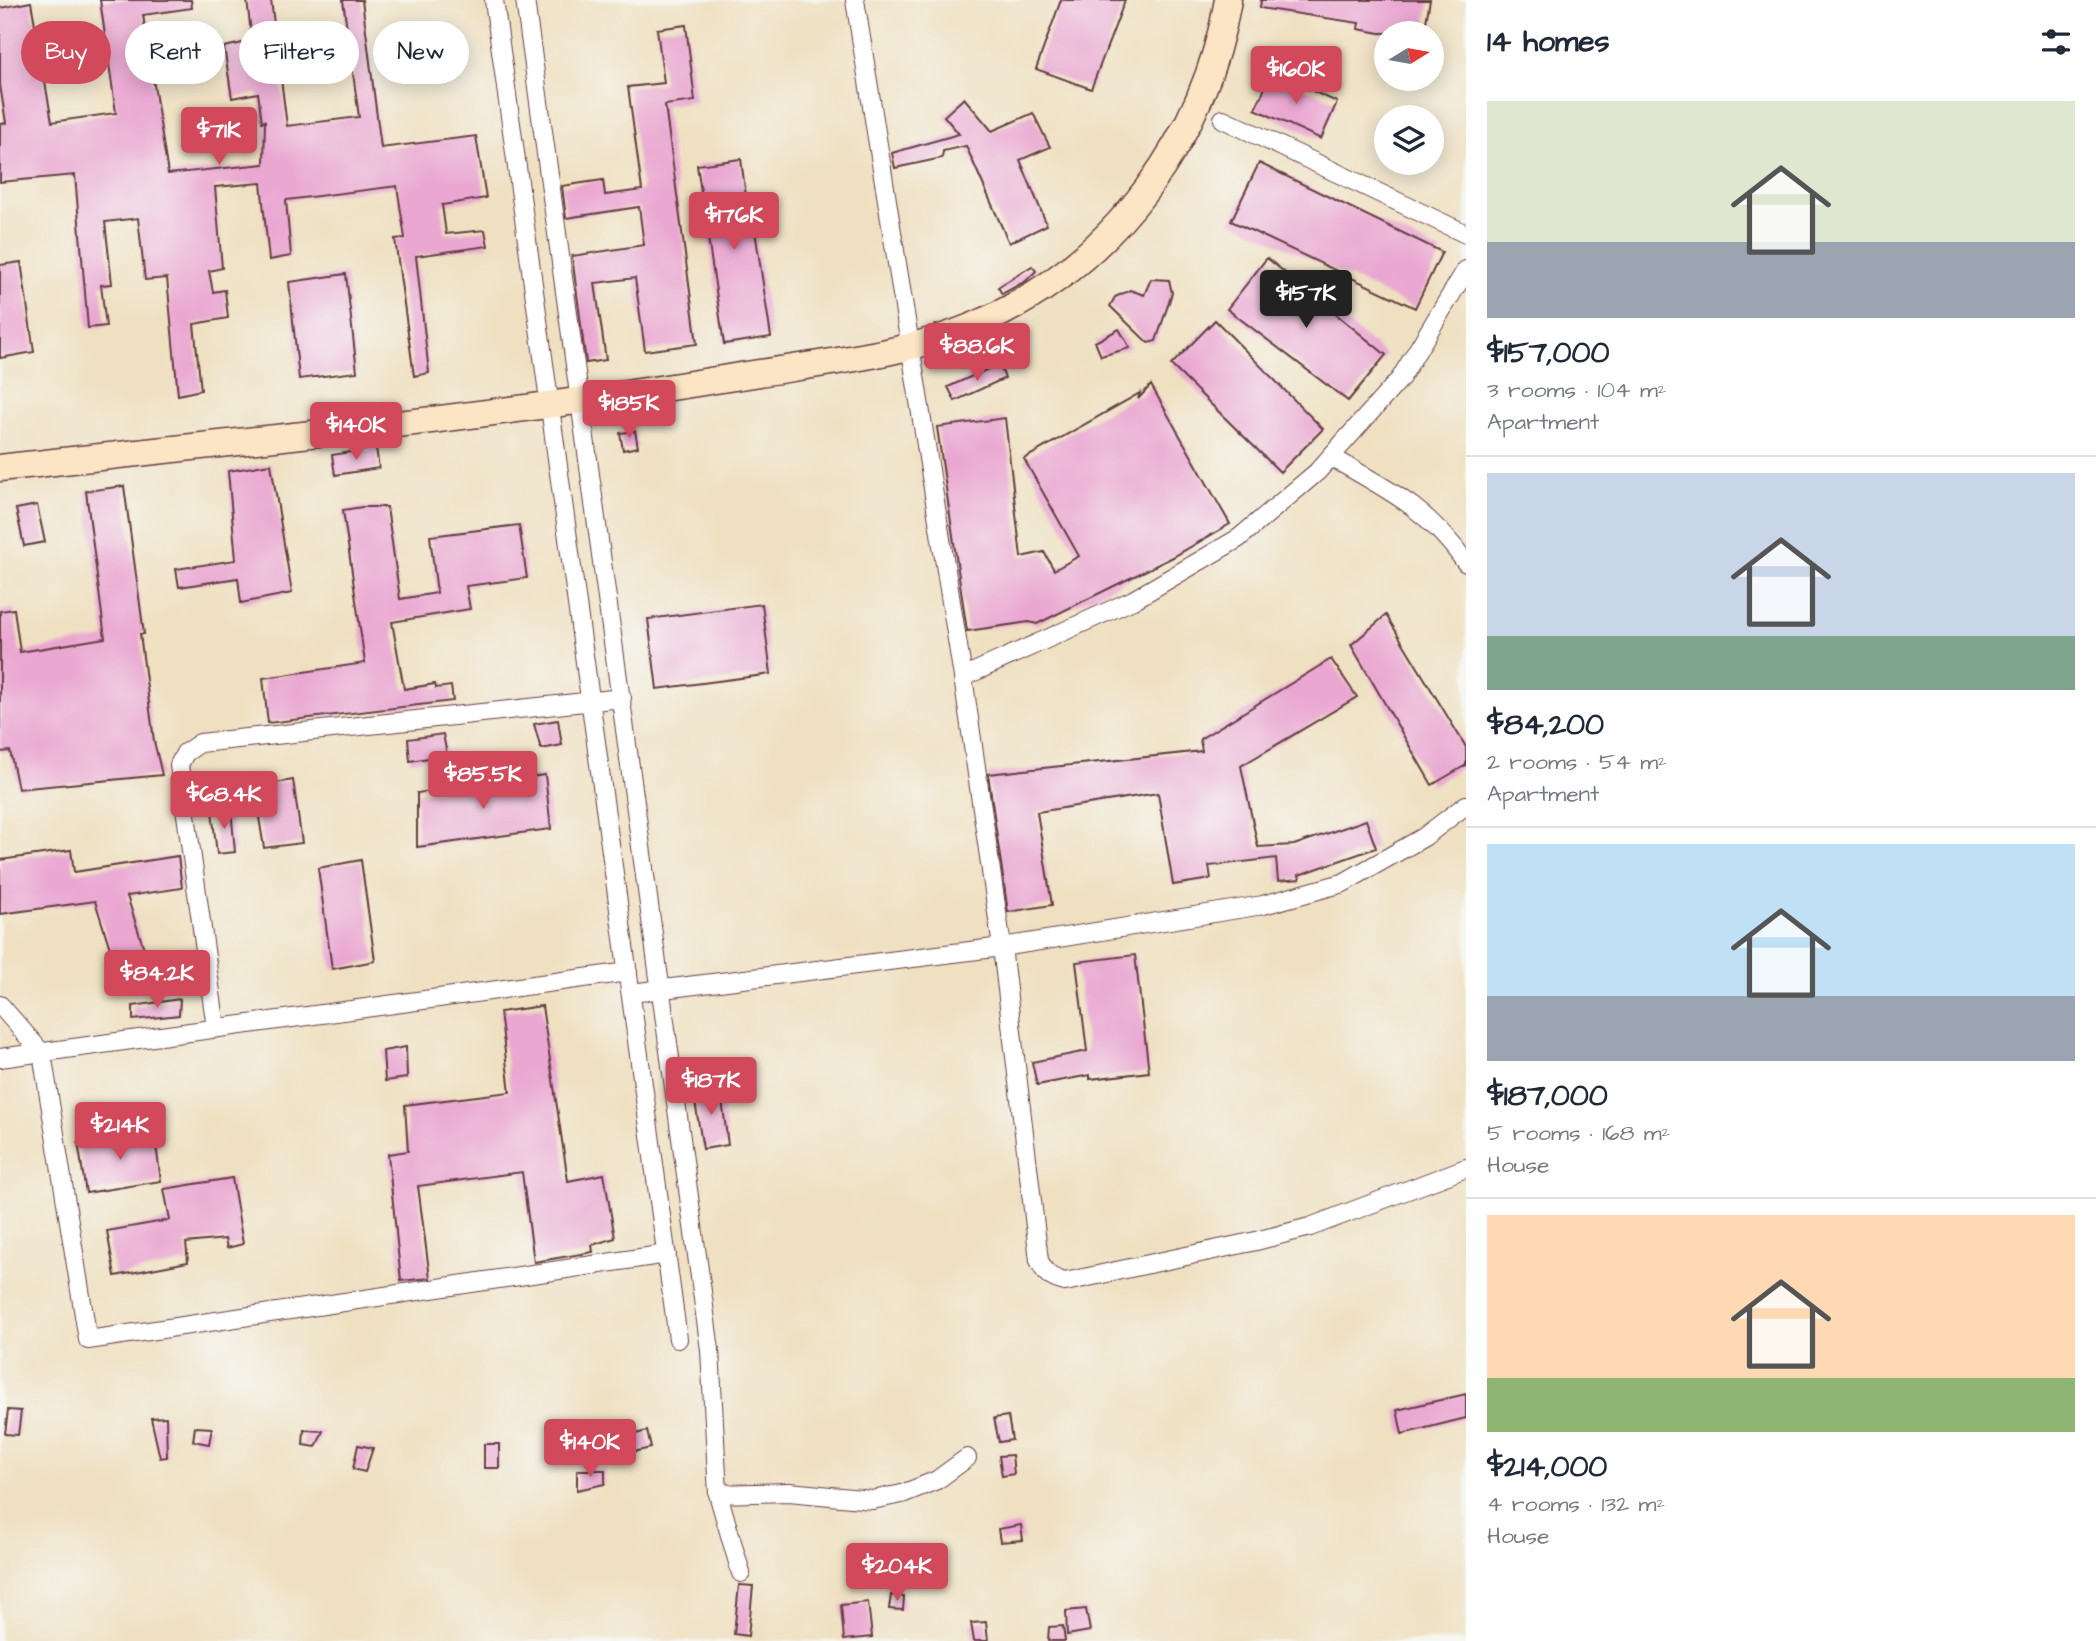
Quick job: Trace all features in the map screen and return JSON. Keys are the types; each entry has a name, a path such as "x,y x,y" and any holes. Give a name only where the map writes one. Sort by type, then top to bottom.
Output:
{"street":[{"path":"494,0 678,1339"},
{"path":"525,0 710,1350 718,1493 741,1573"},
{"path":"855,0 964,677 1002,947 1039,1260 1051,1279 1065,1282 1256,1241 1310,1227 1466,1168"},
{"path":"0,468 581,402 911,346 953,335 993,318 1029,297 1094,249 1131,211 1159,175 1202,93 1223,27 1228,0"},
{"path":"1223,119 1466,234"},
{"path":"964,677 1133,600 1239,538 1317,472 1401,379 1466,270"},
{"path":"1331,457 1408,500 1453,545 1466,564"},
{"path":"216,1028 178,765 185,753 200,743 622,698"},
{"path":"631,993 1002,947 1263,905 1343,883 1424,837 1466,806"},
{"path":"0,1058 628,972"},
{"path":"0,1005 42,1053 88,1340 667,1254"},
{"path":"718,1493 789,1492 872,1500 902,1494 937,1480 967,1458"}],"building":[{"path":"100,0 191,0 192,8 143,15 144,21 125,21 125,84 154,84 168,174 264,164 265,121 262,122 258,93 232,98 225,47 239,44 239,84 282,84 287,126 359,117 354,84 359,84 359,21 346,21 343,0 362,0 381,148 476,136 486,198 442,205 446,234 485,230 488,246 416,256 429,373 414,376 395,239 405,238 397,186 286,200 291,256 269,260 261,183 215,187 222,268 209,271 213,292 225,290 228,318 194,324 201,390 178,395 167,278 145,280 138,218 105,222 112,284 101,285 106,326 88,328 75,175 0,182 0,124 6,123 0,85 0,8 31,2 34,21 21,21 21,84 45,84 52,122 116,113 111,78 111,21 103,21"},
{"path":"247,0 271,0 274,21 250,21"},
{"path":"1061,0 1125,0 1091,89 1036,69"},
{"path":"1261,0 1430,0 1426,21 1374,21 1374,32 1358,29 1359,23 1260,8"},
{"path":"686,25 695,101 665,105 697,344 645,351 635,278 595,283 606,360 586,363 572,256 644,245 639,207 566,218 562,186 603,180 605,195 642,190 628,87 664,83 657,29"},
{"path":"1272,73 1337,102 1321,139 1255,109"},
{"path":"964,98 992,131 1033,113 1050,147 1020,160 1047,225 1009,243 966,146 943,151 942,158 895,168 892,153 959,134 944,116"},
{"path":"741,159 747,204 751,204 771,337 724,344 697,165"},
{"path":"1259,163 1442,252 1415,308 1231,221"},
{"path":"1267,258 1386,355 1348,401 1227,309"},
{"path":"21,262 34,352 0,358 0,265"},
{"path":"1032,266 1036,271 1026,281 1002,294 998,287"},
{"path":"346,274 357,372 299,379 289,282"},
{"path":"1151,279 1169,280 1172,293 1156,341 1148,343 1110,306 1115,297 1130,290 1144,295"},
{"path":"1215,320 1323,429 1280,472 1171,365"},
{"path":"1119,329 1130,348 1101,356 1095,342"},
{"path":"999,364 1005,378 955,401 948,387"},
{"path":"1151,385 1230,524 1173,557 1037,624 1029,622 967,631 937,427 1005,418 1021,557 1044,552 1054,570 1079,556 1024,459 1140,393 1138,399"},
{"path":"635,431 638,447 623,450 620,433"},
{"path":"376,448 379,468 335,475 332,455"},
{"path":"271,464 292,593 241,603 238,578 179,587 176,569 236,560 228,471"},
{"path":"124,486 144,634 140,634 154,741 162,775 18,789 10,751 0,752 0,611 14,609 20,652 105,638 86,491"},
{"path":"37,505 45,542 24,546 16,509"},
{"path":"387,507 400,599 437,593 430,536 519,525 527,578 466,586 470,609 392,622 404,689 435,684 436,688 451,686 453,701 268,723 263,678 365,663 343,510"},
{"path":"762,604 771,674 657,689 648,619"},
{"path":"1386,615 1466,747 1466,765 1432,785 1351,645"},
{"path":"1331,659 1357,697 1241,766 1258,847 1294,845 1366,820 1376,848 1299,875 1300,879 1278,881 1276,858 1209,866 1211,879 1173,885 1158,793 1037,812 1052,905 1008,912 988,774 1202,751 1200,739"},
{"path":"558,720 562,745 541,749 534,724"},
{"path":"443,734 447,755 410,761 408,739"},
{"path":"545,775 551,829 417,847 417,793"},
{"path":"293,780 302,843 264,848 254,787"},
{"path":"231,809 235,852 217,854 212,811"},
{"path":"71,850 74,872 178,856 182,888 127,896 148,961 118,974 95,901 0,914 0,860"},
{"path":"361,860 375,961 332,969 318,868"},
{"path":"1135,955 1149,1072 1090,1079 1090,1075 1037,1085 1032,1062 1087,1051 1076,962"},
{"path":"180,999 179,1015 133,1020 133,1006"},
{"path":"542,1006 568,1181 604,1174 615,1238 592,1245 593,1252 534,1262 522,1172 418,1186 430,1278 401,1281 388,1154 408,1151 405,1105 510,1092 500,1012"},
{"path":"406,1047 407,1078 385,1081 383,1051"},
{"path":"720,1085 728,1145 703,1149 693,1090"},
{"path":"154,1131 161,1181 86,1193 78,1142"},
{"path":"232,1178 243,1244 227,1248 225,1239 186,1243 188,1262 115,1276 107,1231 170,1220 164,1189"},
{"path":"1466,1394 1466,1418 1402,1434 1397,1410"},
{"path":"8,1410 21,1411 18,1435 5,1434"},
{"path":"1008,1416 1012,1440 999,1442 994,1418"},
{"path":"166,1417 167,1457 160,1458 151,1418"},
{"path":"195,1427 212,1428 209,1444 193,1441"},
{"path":"304,1430 323,1431 316,1447 303,1445"},
{"path":"647,1431 651,1448 633,1452 628,1436"},
{"path":"484,1444 499,1444 499,1468 484,1468"},
{"path":"358,1445 373,1448 365,1472 353,1469"},
{"path":"1012,1455 1014,1474 1002,1476 999,1456"},
{"path":"577,1470 605,1470 605,1484 577,1490"},
{"path":"1021,1525 1023,1540 1000,1542 998,1529"},
{"path":"739,1585 753,1586 748,1636 734,1634"},
{"path":"891,1595 904,1597 903,1610 889,1609"},
{"path":"868,1602 872,1637 844,1640 841,1605"},
{"path":"1086,1609 1090,1631 1067,1635 1066,1611"},
{"path":"986,1622 988,1641 974,1641 971,1623"},
{"path":"1063,1626 1065,1641 1048,1641 1049,1627"}]}
